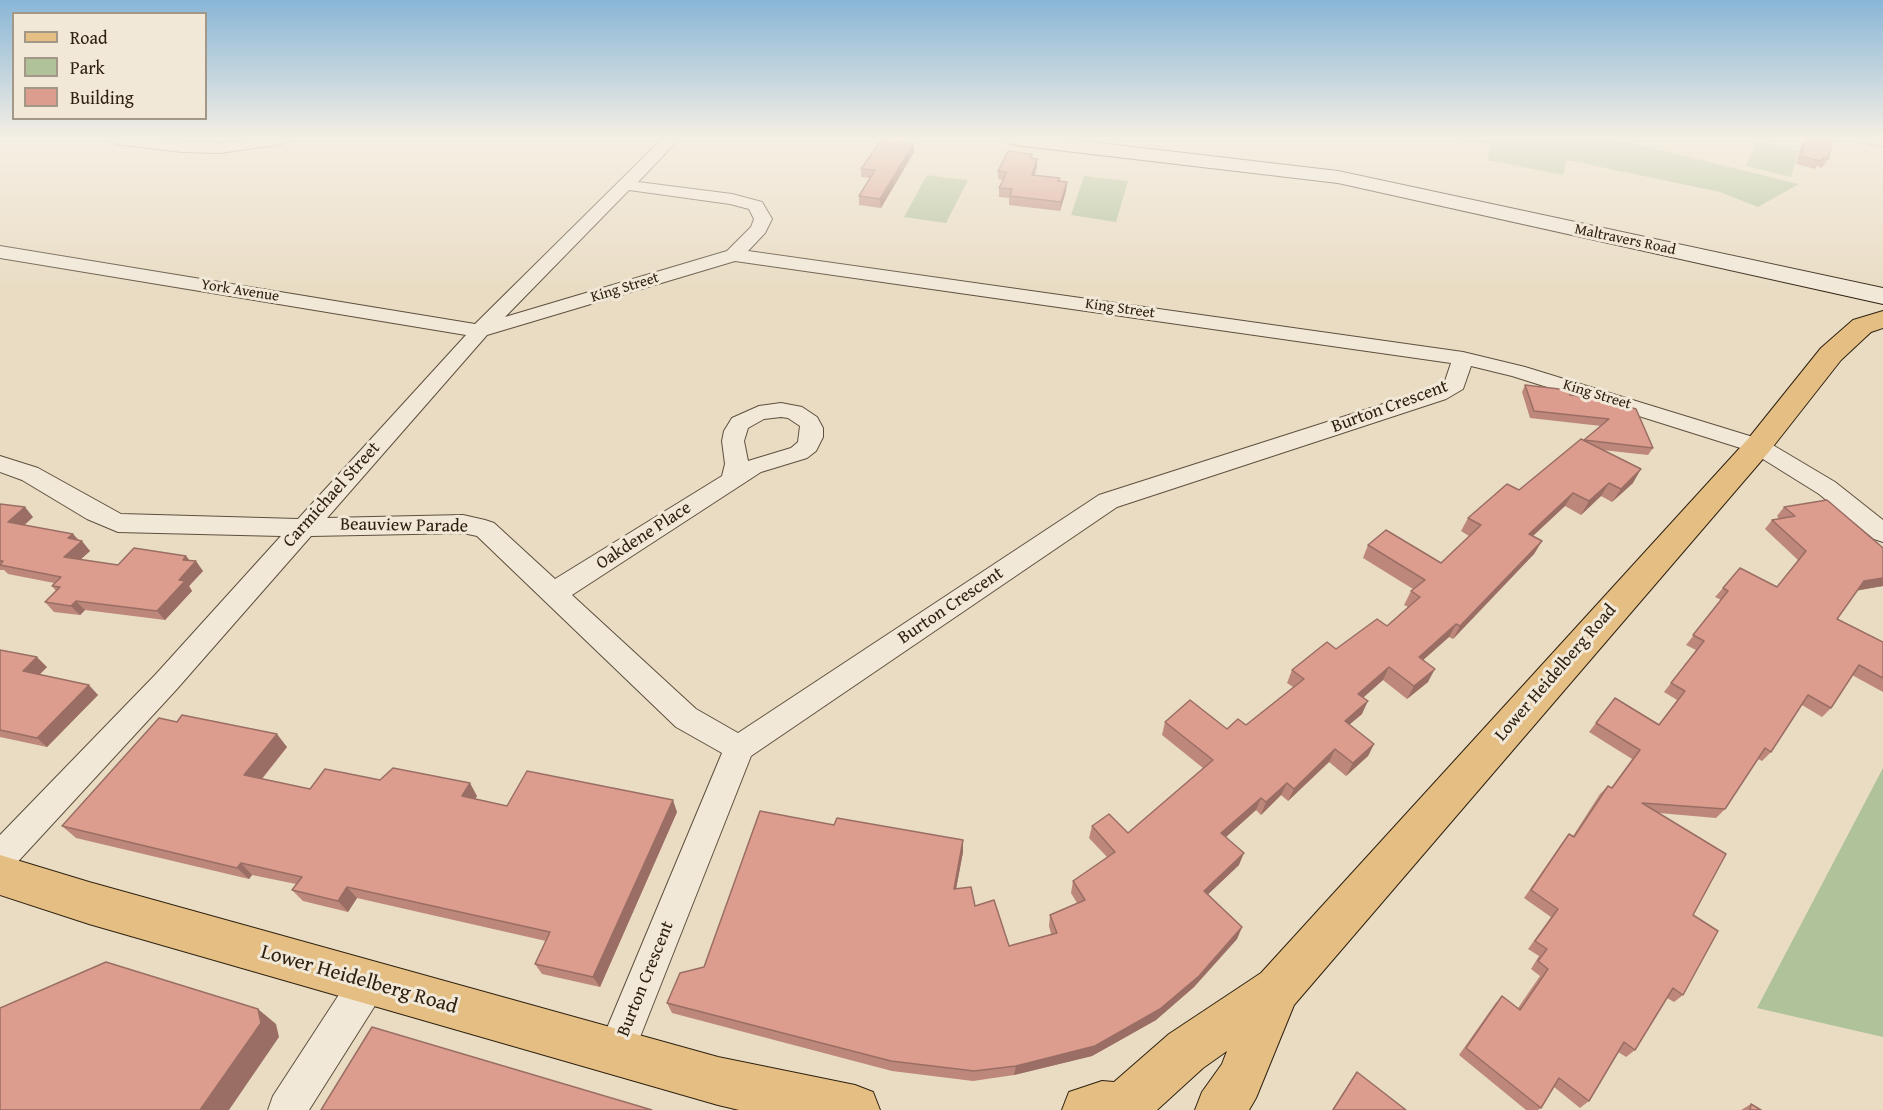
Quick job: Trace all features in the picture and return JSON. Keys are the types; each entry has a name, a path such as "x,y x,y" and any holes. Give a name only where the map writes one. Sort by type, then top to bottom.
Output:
{"main road":[{"name":"Lower Heidelberg Road","path":"1113,1109 1186,1051 1277,989 1758,446 1831,354 1882,308"},
{"path":"1831,354 1883,341"},
{"name":"Lower Heidelberg Road","path":"0,875 89,903 718,1081 855,1110"},
{"name":"Lower Heidelberg Road","path":"1220,1110 1239,1081 1277,989"},
{"name":"Lower Heidelberg Road","path":"718,1081 779,1110"}],"street":[{"name":"Carmichael Street","path":"0,857 166,682 480,331 620,191"},
{"path":"670,191 732,199 756,206 763,219 759,229 734,255"},
{"name":"Maltravers Road","path":"1400,191 1809,281 1882,308"},
{"name":"York Avenue","path":"0,252 480,331"},
{"name":"King Street","path":"480,331 734,255 1463,358 1518,370 1758,446 1827,488 1883,533"},
{"name":"Burton Crescent","path":"616,1052 740,748 1108,501 1438,394 1455,384 1463,358"},
{"name":"Beauview Parade","path":"0,464 9,465 30,474 96,513 118,523 267,528 463,524 485,530 686,718 740,748"},
{"name":"Oakdene Place","path":"554,593 733,478"},
{"path":"287,1110 368,983"}],"green space":[{"path":"918,191 962,191 946,223 904,217"},
{"path":"1079,191 1125,191 1116,222 1071,215"},
{"path":"1714,191 1787,191 1758,207"},
{"path":"1883,768 1883,1037 1757,1008"}],"building":[{"path":"862,191 885,191 880,199 859,196"},
{"path":"1011,191 1064,191 1061,202 1010,196"},
{"path":"1525,385 1568,390 1570,395 1601,398 1636,409 1653,448 1584,440 1609,419 1534,411"},
{"path":"1581,439 1641,469 1621,489 1609,483 1589,501 1573,493 1529,534 1542,541 1460,626 1456,624 1419,657 1435,669 1414,686 1389,667 1358,694 1368,701 1345,721 1374,744 1353,763 1335,749 1294,789 1287,783 1266,802 1261,798 1221,833 1244,853 1204,891 1242,927 1199,976 1160,1009 1095,1046 1016,1066 974,1071 891,1061 667,1003 680,973 704,967 760,811 834,825 837,818 963,840 954,889 971,887 975,906 994,900 1009,946 1057,933 1050,915 1085,900 1073,881 1115,852 1092,826 1109,814 1128,833 1213,760 1165,722 1190,700 1227,729 1238,719 1246,725 1304,679 1292,670 1327,642 1336,649 1377,619 1387,626 1420,597 1411,591 1425,580 1368,545 1386,530 1441,563 1481,525 1468,518 1507,484 1519,490"},
{"path":"1827,500 1883,548 1883,578 1864,581 1837,619 1883,642 1883,678 1859,665 1831,708 1808,695 1771,752 1765,748 1725,809 1642,803 1726,854 1693,915 1718,931 1683,995 1673,988 1635,1050 1624,1042 1589,1101 1559,1078 1541,1108 1466,1048 1502,996 1520,1010 1548,969 1538,961 1547,949 1535,941 1558,909 1531,890 1569,834 1574,837 1608,786 1612,788 1640,750 1596,723 1615,698 1659,725 1685,691 1671,683 1704,641 1693,635 1728,591 1723,588 1740,568 1777,587 1806,551 1772,520 1795,516 1784,507"},
{"path":"0,504 25,507 8,522 73,534 68,538 82,541 64,557 118,565 134,548 186,556 183,560 196,561 179,580 185,581 157,611 76,601 71,606 45,602 60,587 52,586 61,577 0,565 3,561 0,561"},
{"path":"0,650 37,657 23,671 89,685 37,738 0,730"},
{"path":"182,715 277,734 244,775 310,789 325,769 380,780 393,768 470,783 462,796 507,806 527,771 673,800 593,977 535,964 550,932 347,887 338,901 292,890 302,877 241,863 237,868 62,826 159,718 177,722"},
{"path":"106,962 258,1009 261,1023 200,1110 0,1110 0,1008"},
{"path":"372,1027 652,1110 321,1110"},
{"path":"1357,1072 1406,1110 1333,1110"},
{"path":"1751,1104 1761,1110 1750,1110"}]}
